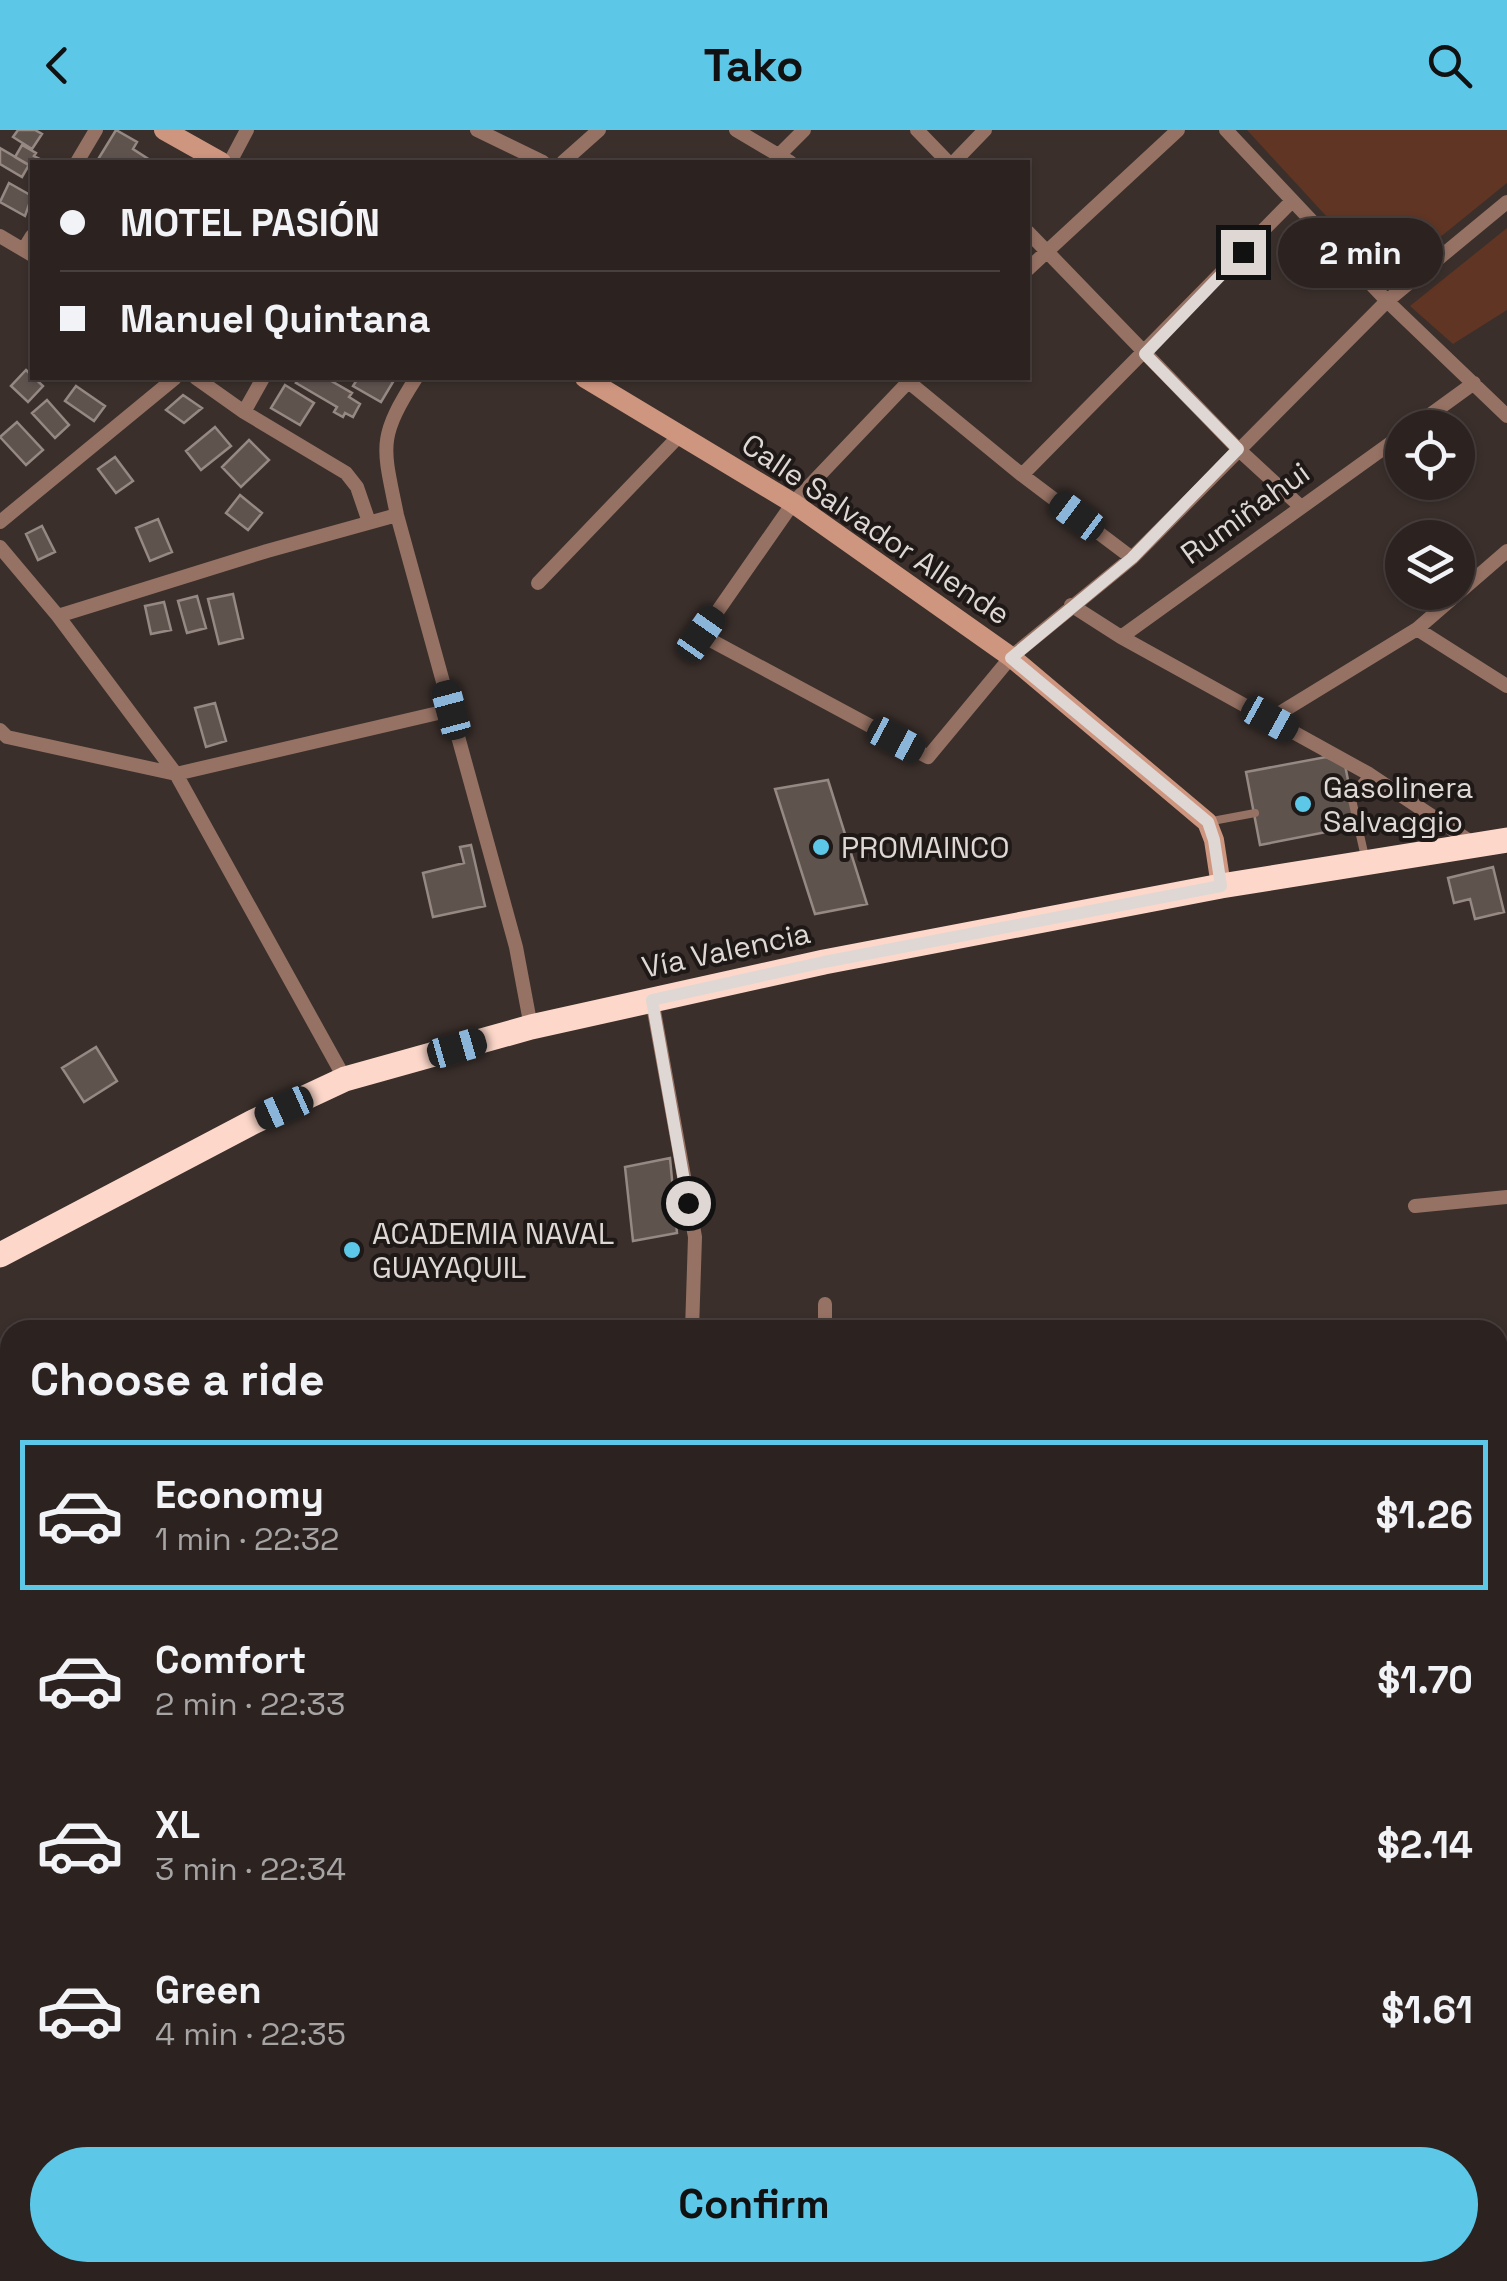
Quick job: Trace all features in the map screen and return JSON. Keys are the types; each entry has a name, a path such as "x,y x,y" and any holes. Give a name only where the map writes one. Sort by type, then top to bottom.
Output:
{"highway":[{"name":"Vía Valencia","path":"0,1255 253,1122 345,1080 531,1027 824,962 1221,886 1507,840"}],"street":[{"path":"78,160 96,130"},
{"path":"164,130 217,160"},
{"path":"231,160 247,130"},
{"path":"477,130 539,160"},
{"path":"565,160 599,130"},
{"path":"736,130 784,159 804,130"},
{"path":"917,130 949,160"},
{"path":"953,160 986,130"},
{"path":"1030,268 1178,130"},
{"path":"1226,130 1387,300 1507,416"},
{"path":"1022,475 1292,201"},
{"path":"907,380 793,503 701,634 928,758 1011,658 1132,558 1387,300 1507,202"},
{"path":"1030,234 1238,449 1301,507"},
{"path":"0,236 30,247"},
{"path":"0,522 173,380"},
{"path":"199,380 346,474 357,488 370,522"},
{"path":"244,412 263,380"},
{"path":"415,380 400,402 384,452 397,515 516,946 531,1027"},
{"name":"Calle Salvador Allende","path":"588,380 793,503 1011,658 1208,822"},
{"path":"909,380 1022,475 1132,558"},
{"path":"1437,410 1474,383"},
{"path":"538,583 680,435"},
{"name":"Rumiñahui","path":"1120,637 1385,446"},
{"path":"58,616 397,515"},
{"path":"0,546 58,616 176,774 345,1080"},
{"path":"1270,719 1417,629 1507,550"},
{"path":"1071,605 1120,637 1368,774 1476,846"},
{"path":"1417,629 1507,686"},
{"path":"2,737 176,774 451,710"},
{"path":"1208,822 1221,886"},
{"path":"652,1000 694,1237 693,1320"},
{"path":"1416,1206 1507,1196"},
{"path":"825,1304 825,1320"}],"lane":[{"path":"1366,862 1351,796 1368,774"},
{"path":"1208,822 1255,813"}],"shaded area":[{"path":"1247,130 1507,130 1507,183 1386,281"},
{"path":"1507,228 1507,310 1453,344 1410,306"}],"building":[{"path":"18,130 42,134 32,149 13,137"},
{"path":"116,130 137,142 133,149 150,160 98,160"},
{"path":"22,145 42,160 30,160 30,166 15,157"},
{"path":"0,148 29,165 22,177 0,164"},
{"path":"9,183 30,195 25,216 0,202"},
{"path":"26,370 30,380 43,386 28,402 11,386"},
{"path":"329,380 352,393 349,397 360,404 353,417 345,413 343,417 334,412 337,407 296,383"},
{"path":"357,380 393,382 381,402 353,386"},
{"path":"285,385 314,403 300,425 271,408"},
{"path":"76,386 105,406 94,421 65,401"},
{"path":"183,395 202,408 184,423 166,410"},
{"path":"47,400 69,425 55,438 32,413"},
{"path":"17,422 43,450 26,465 0,437"},
{"path":"215,427 231,446 201,470 186,451"},
{"path":"249,440 269,460 241,487 222,467"},
{"path":"115,457 133,481 116,493 98,469"},
{"path":"240,495 262,513 248,530 226,513"},
{"path":"158,519 172,552 150,561 136,528"},
{"path":"42,526 55,552 38,560 26,534"},
{"path":"233,594 243,638 219,644 208,599"},
{"path":"197,596 206,628 187,633 178,601"},
{"path":"164,602 171,630 151,634 145,606"},
{"path":"215,703 226,741 206,747 195,708"},
{"name":"Gasolinera Salvaggio","path":"1326,757 1345,765 1357,826 1260,845 1246,772"},
{"name":"PROMAINCO","path":"828,780 867,904 815,914 775,789"},
{"path":"471,845 485,906 433,917 423,873 464,863 460,847"},
{"path":"1493,867 1504,912 1475,919 1470,899 1454,903 1448,878"},
{"path":"96,1047 117,1081 84,1102 62,1068"},
{"path":"670,1158 677,1233 633,1241 625,1167"}],"place":[{"name":"Gasolinera Salvaggio","path":"1303,804"},
{"name":"PROMAINCO","path":"821,847"},
{"name":"ACADEMIA NAVAL GUAYAQUIL","path":"352,1250"}],"route":[{"path":"688,1203 652,1000 824,962 1221,886 1208,822 1011,658 1132,558 1238,449 1145,354 1243,252"}]}
